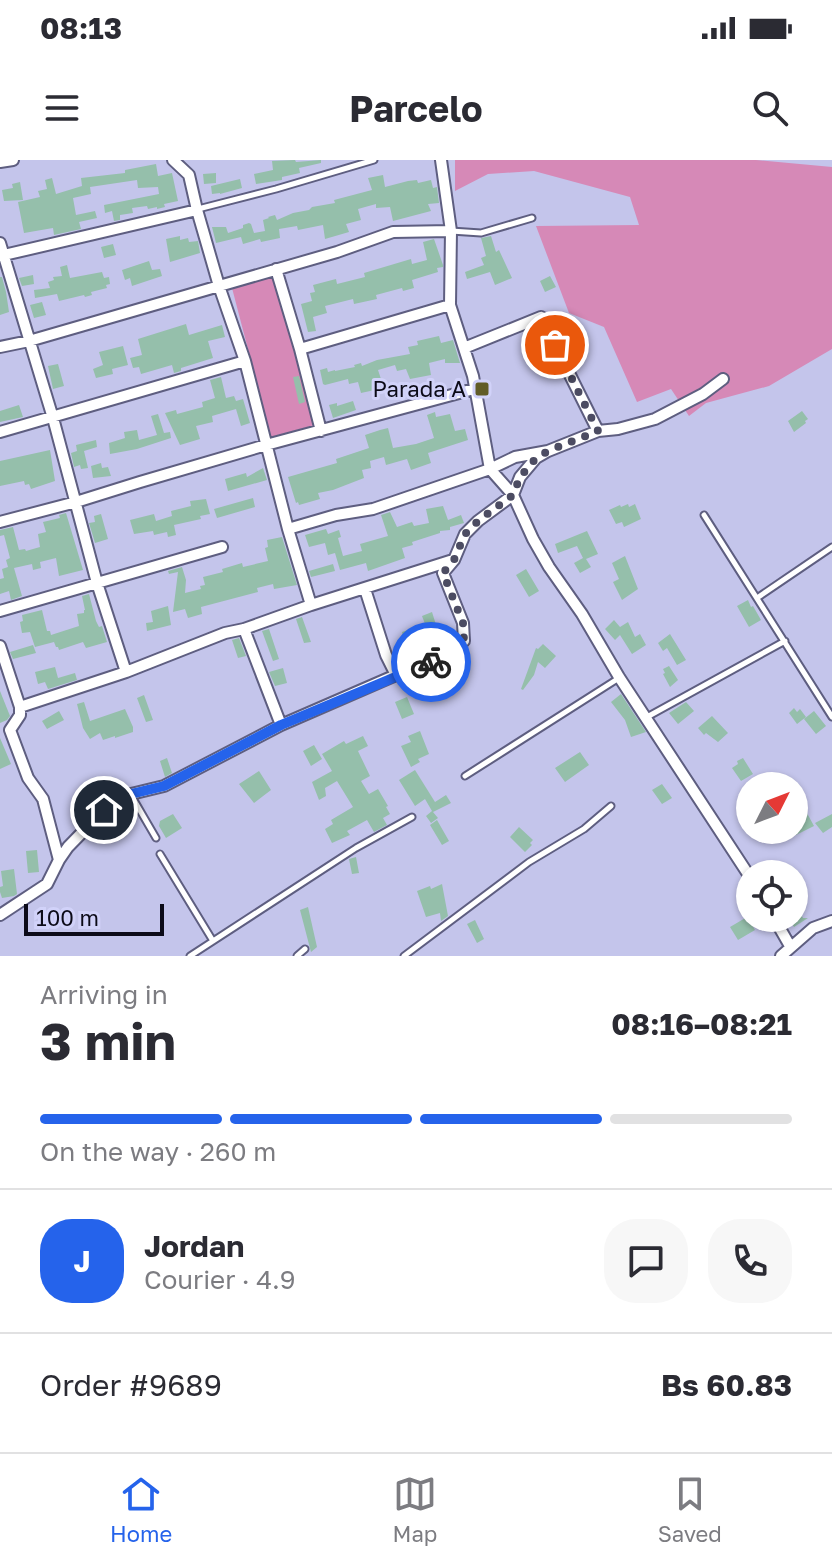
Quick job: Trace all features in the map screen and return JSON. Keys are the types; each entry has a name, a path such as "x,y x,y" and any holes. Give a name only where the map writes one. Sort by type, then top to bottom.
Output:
{"street":[{"path":"0,162 13,160"},
{"path":"173,160 189,175 219,286 245,361 311,605"},
{"path":"441,160 451,231 450,305 473,376 490,469 513,495 549,567 739,860"},
{"path":"2,256 197,210"},
{"path":"0,347 337,252 393,232 451,231"},
{"path":"0,243 53,418 97,583 126,672"},
{"path":"276,269 321,431"},
{"path":"300,349 450,305"},
{"path":"464,348 541,317 598,431"},
{"path":"0,432 245,361"},
{"path":"0,915 47,884 68,847 104,810 131,794 164,786 281,725 445,657 464,641 463,623 443,573 454,560 465,534 513,495 520,477 536,458 598,431 655,419 703,394 723,379"},
{"path":"0,522 474,389"},
{"path":"288,529 336,515 373,509 490,469 515,457 548,451"},
{"path":"0,611 222,547"},
{"path":"20,707 126,672 225,633 454,560"},
{"path":"365,589 386,655 396,675"},
{"path":"244,629 281,725"},
{"path":"0,646 20,707 20,715 10,730 12,739 28,778 43,799 59,860"},
{"path":"781,956 813,928 832,921"},
{"path":"782,932 790,946"}],"lane":[{"path":"197,210 374,160"},
{"path":"451,231 481,233 532,218"},
{"path":"704,515 832,717"},
{"path":"757,598 832,547"},
{"path":"647,717 785,641"},
{"path":"465,776 619,677"},
{"path":"131,794 156,838"},
{"path":"404,956 529,862 584,829 611,806"},
{"path":"190,956 356,848 412,817"},
{"path":"160,854 213,941"},
{"path":"297,956 305,949"}],"shaded area":[{"path":"455,160 756,160 832,167 832,349 769,386 706,403 689,416 671,389 637,402 604,327 569,313 536,226 639,225 630,197 534,171 488,174 455,191"},
{"path":"274,276 315,425 271,437 232,288"}],"building":[{"path":"321,160 321,163 299,168 300,173 282,177 282,180 256,184 254,174 273,170 272,161"},
{"path":"156,164 158,176 172,173 178,201 157,209 148,209 147,206 132,208 133,213 120,215 120,220 114,221 112,211 105,213 104,205 159,194 158,187 138,188 137,180 90,187 91,194 73,198 76,215 95,211 97,218 79,222 81,229 54,235 53,228 24,233 18,202 40,197 38,191 47,189 45,180 52,178 56,194 82,186 81,178 125,173 125,170"},
{"path":"216,173 216,183 204,184 203,174"},
{"path":"383,175 385,187 408,181 417,180 418,183 431,180 433,188 437,187 439,203 428,204 431,211 393,221 390,207 376,208 376,204 358,209 361,220 346,224 349,232 325,239 323,225 298,230 297,226 279,229 280,238 261,242 260,239 243,244 241,237 216,243 212,227 226,227 228,233 249,223 254,233 265,231 263,220 268,217 275,215 277,220 372,190 368,178"},
{"path":"240,179 242,188 212,194 211,186"},
{"path":"20,182 23,200 4,201 2,190 13,188 12,184"},
{"path":"180,236 180,240 188,238 189,242 198,241 200,253 170,262 166,239"},
{"path":"491,236 496,252 499,250 512,278 495,285 490,272 467,279 465,272 484,265 481,258 486,256 481,238"},
{"path":"434,239 443,265 437,268 438,272 412,280 414,288 403,291 402,288 376,295 377,299 354,304 353,299 325,306 327,313 313,317 316,331 308,332 301,304 312,301 310,293 315,292 313,285 336,279 337,284 365,277 364,273 411,259 412,264 427,260 423,242"},
{"path":"113,244 116,255 104,258 101,247"},
{"path":"149,261 152,270 160,269 162,276 132,286 130,278 125,280 122,270"},
{"path":"67,265 70,278 102,272 104,278 109,277 110,284 85,297 59,301 57,294 35,298 34,290 50,288 48,282 54,280 53,277 62,276 60,267"},
{"path":"33,275 34,284 22,286 19,278"},
{"path":"550,276 556,287 545,292 540,281"},
{"path":"0,277 9,312 0,315"},
{"path":"42,302 46,315 34,318 30,305"},
{"path":"186,324 189,335 222,325 225,337 208,341 213,358 174,373 172,365 141,374 139,367 133,368 130,358 142,355 138,339"},
{"path":"439,336 441,343 453,340 460,363 445,363 445,359 429,363 431,375 410,379 406,369 397,371 395,365 378,370 384,388 361,393 358,382 349,384 348,379 323,384 320,370 327,368 328,372 335,371 410,354 408,347 418,345 417,341"},
{"path":"123,346 128,365 112,369 113,374 96,378 93,369 103,365 99,352"},
{"path":"58,364 64,386 53,389 48,366"},
{"path":"299,376 305,402 299,404 293,377"},
{"path":"221,377 226,398 234,396 236,401 243,399 250,423 241,426 236,409 212,416 213,422 196,426 200,439 180,445 165,413 176,410 177,414 203,407 202,402 215,398 210,380"},
{"path":"353,401 356,410 333,418 329,405"},
{"path":"19,405 23,417 0,422 0,411"},
{"path":"802,411 808,419 794,432 788,421"},
{"path":"435,412 436,417 450,414 455,431 465,429 468,440 428,453 431,463 411,470 407,459 386,465 384,457 370,461 371,468 362,470 364,478 318,493 320,499 299,505 296,503 288,477 337,463 336,459 369,448 365,435 380,430 388,428 393,448 434,438 427,415"},
{"path":"158,414 164,433 170,432 171,438 110,454 109,443 125,438 124,432 137,430 139,440 157,435 151,416"},
{"path":"96,440 97,447 84,451 88,468 81,469 80,465 74,467 71,453 77,451 76,445"},
{"path":"50,450 55,481 31,489 24,481 0,486 0,461"},
{"path":"101,463 102,468 108,467 111,476 93,478 91,466"},
{"path":"263,468 267,480 228,491 225,479 246,473 247,477"},
{"path":"253,498 255,507 217,518 214,509"},
{"path":"206,499 210,514 174,525 176,535 168,537 167,532 154,535 153,531 134,534 130,520 154,514 156,521 172,516 171,511 191,506 190,501"},
{"path":"628,504 629,507 635,504 641,519 624,527 622,522 616,524 609,510"},
{"path":"443,506 448,520 461,515 464,523 412,542 413,545 402,548 405,558 368,571 366,563 340,570 335,553 328,555 325,543 309,547 305,535 326,529 328,534 339,530 343,556 362,551 360,544 388,536 381,515 390,512 397,527 412,522 414,526 429,523 426,509"},
{"path":"66,513 83,570 59,576 56,558 40,562 41,568 33,570 32,564 14,568 22,596 11,600 9,591 0,594 0,579 4,578 2,569 8,567 6,560 10,558 0,530 13,527 19,550 26,551 40,547 38,534 46,532 43,522 60,518 59,515"},
{"path":"101,514 108,539 95,543 89,523 95,522 94,516"},
{"path":"587,531 598,554 586,559 591,567 580,573 574,563 583,558 577,546 558,553 555,544"},
{"path":"282,537 297,585 274,589 273,584 257,588 258,592 201,607 202,614 188,618 185,609 173,612 178,572 169,574 168,571 182,567 186,580 185,593 201,589 200,586 205,585 203,577 223,572 222,569 242,563 243,567 268,561 267,540"},
{"path":"625,556 638,589 622,600 613,582 619,579 612,563"},
{"path":"333,564 335,571 311,577 309,571"},
{"path":"526,569 539,591 529,597 516,575"},
{"path":"89,594 96,621 99,627 102,626 107,642 86,648 83,642 59,650 54,642 35,647 30,632 22,633 22,615 42,610 47,631 51,635 79,626 77,614 85,610 82,596"},
{"path":"748,600 761,620 749,627 737,606"},
{"path":"168,606 171,625 147,631 146,623 153,622 151,611"},
{"path":"432,612 437,628 418,637 422,647 406,648 402,632 425,624 422,616"},
{"path":"302,617 311,642 304,643 296,619"},
{"path":"614,620 620,627 628,622 635,637 640,634 646,645 632,654 620,635 615,640 605,629"},
{"path":"269,629 279,659 273,661 262,631"},
{"path":"670,634 686,660 677,665 667,648 663,651 658,643"},
{"path":"239,638 246,656 238,658 232,640"},
{"path":"543,644 556,656 545,668 538,662 534,675 523,690 536,648"},
{"path":"33,645 36,653 13,659 10,652"},
{"path":"669,666 678,680 670,687 663,674 663,669"},
{"path":"55,667 58,678 75,673 77,680 48,689 45,682 38,684 35,672"},
{"path":"283,668 287,683 275,686 269,672"},
{"path":"0,691 10,716 0,723"},
{"path":"621,694 646,732 631,737 625,720 611,702"},
{"path":"144,695 153,720 146,722 137,698"},
{"path":"407,697 414,714 402,719 395,702"},
{"path":"84,702 90,721 125,709 133,732 103,740 100,733 90,739 83,728 77,704"},
{"path":"686,702 694,711 678,724 669,713"},
{"path":"794,708 797,712 800,709 806,717 797,724 789,713"},
{"path":"59,711 64,720 47,729 42,721"},
{"path":"814,711 826,726 816,734 804,719"},
{"path":"712,716 728,733 718,742 698,728"},
{"path":"420,731 429,754 411,767 401,746 411,742 408,736"},
{"path":"363,736 368,746 358,751 370,776 361,781 369,794 378,789 390,814 383,818 387,825 374,832 367,820 347,831 350,835 332,843 325,829 333,824 331,820 353,807 337,781 325,788 326,796 319,800 312,782 332,771 322,754 344,741 346,744"},
{"path":"0,738 11,764 0,769"},
{"path":"314,745 322,759 311,766 303,751"},
{"path":"580,752 589,765 565,782 555,768"},
{"path":"167,758 172,773 165,777 160,761"},
{"path":"743,758 752,772 736,774 732,768 738,764 737,761"},
{"path":"415,770 435,802 446,795 451,803 433,812 438,818 431,823 426,816 432,811 425,799 415,806 399,780"},
{"path":"259,771 271,790 254,803 239,784"},
{"path":"662,784 672,798 662,804 652,790"},
{"path":"173,814 182,828 166,838 159,826 160,821"},
{"path":"832,814 832,827 823,833 815,823"},
{"path":"808,815 814,826 808,829"},
{"path":"437,820 449,841 442,845 430,825"},
{"path":"519,827 533,840 525,852 510,837"},
{"path":"37,850 39,872 28,873 26,851"},
{"path":"356,857 359,873 352,874 349,859"},
{"path":"14,869 17,894 2,898 1,871"},
{"path":"442,884 448,916 441,921 440,913 426,917 417,891"},
{"path":"308,907 317,947 311,952 300,910"},
{"path":"475,920 484,939 477,943 467,924"},
{"path":"736,923 736,932 752,932 738,940 730,927"}],"way so far":[{"path":"431,662 445,657 464,641 463,623 443,573 454,560 465,534 513,495 520,477 536,458 598,431 555,345"}],"place":[{"name":"Parada A","path":"482,389"}],"route":[{"path":"104,810 131,794 164,786 281,725 431,662"}]}
